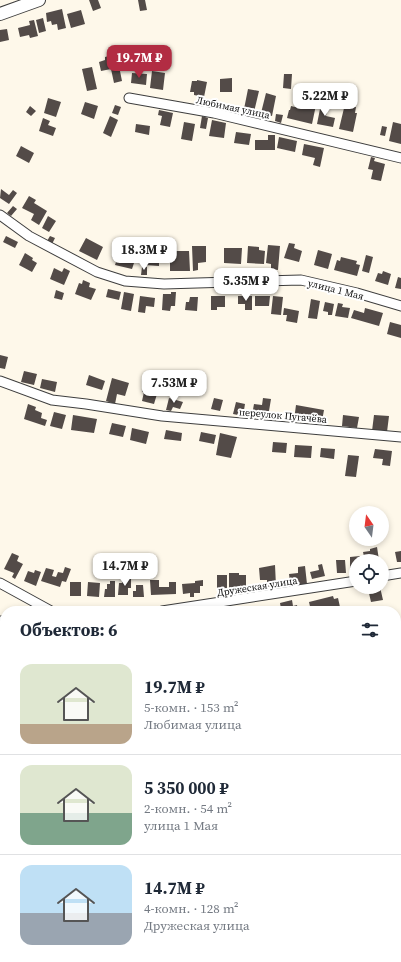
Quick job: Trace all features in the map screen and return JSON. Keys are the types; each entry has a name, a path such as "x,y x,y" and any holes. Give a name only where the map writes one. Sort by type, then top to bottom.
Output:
{"street":[{"path":"0,14 39,0"},
{"name":"Любимая улица","path":"129,98 214,113 401,158"},
{"name":"улица 1 Мая","path":"0,215 29,236 97,272 125,281 164,284 301,280 357,293 401,306"},
{"name":"переулок Пугачёва","path":"0,381 52,400 162,416 401,437"},
{"path":"389,575 401,573"},
{"name":"Дружеская улица","path":"194,606 349,582"},
{"path":"0,583 42,606"}],"building":[{"path":"89,0 98,0 101,8 93,11"},
{"path":"138,0 145,0 147,10 140,11"},
{"path":"62,9 66,28 58,30 57,24 52,25 51,21 47,22 46,13"},
{"path":"81,10 85,24 71,28 67,14"},
{"path":"43,18 46,31 39,33 36,20"},
{"path":"34,20 38,36 30,38 29,35 20,37 18,28 30,25 29,21"},
{"path":"7,29 9,40 0,42 0,30"},
{"path":"113,55 115,63 113,63 114,67 119,66 122,81 114,83 111,69 101,71 99,62 105,60 105,57"},
{"path":"92,67 97,89 87,91 82,69"},
{"path":"152,71 165,73 163,90 150,88"},
{"path":"132,73 147,74 146,85 131,83"},
{"path":"284,74 292,74 291,89 283,88"},
{"path":"232,78 232,92 220,92 220,79"},
{"path":"197,80 207,82 204,97 194,95 194,92 190,92 192,81"},
{"path":"248,89 259,91 254,112 244,109"},
{"path":"266,93 276,96 272,116 261,113"},
{"path":"48,98 61,102 56,117 44,113"},
{"path":"85,102 98,106 94,119 81,114"},
{"path":"306,102 316,105 312,124 287,118 291,106 295,107 296,104 305,106"},
{"path":"321,104 328,106 326,116 335,118 333,127 317,124"},
{"path":"345,104 356,107 355,113 357,113 353,132 339,129"},
{"path":"115,105 121,107 118,115 112,113"},
{"path":"30,106 36,111 31,116 26,112"},
{"path":"159,110 173,113 170,127 160,125 162,116 158,115"},
{"path":"276,114 283,115 281,123 275,121"},
{"path":"110,116 118,120 111,137 103,133"},
{"path":"202,116 208,118 206,129 200,128"},
{"path":"43,118 50,121 48,125 56,128 53,136 39,131"},
{"path":"212,120 226,123 224,138 209,136"},
{"path":"184,122 195,124 192,141 181,139"},
{"path":"393,122 401,124 401,144 389,141"},
{"path":"136,124 150,126 149,135 135,132"},
{"path":"382,126 387,127 385,136 380,135"},
{"path":"236,132 251,134 249,145 234,143"},
{"path":"268,135 275,135 275,150 255,150 255,140 268,140"},
{"path":"279,137 297,141 295,152 277,148"},
{"path":"304,144 324,148 320,167 313,165 315,158 302,155"},
{"path":"21,146 34,153 29,163 16,156"},
{"path":"371,157 375,158 374,161 385,164 381,181 371,179 373,170 368,169"},
{"path":"1,189 9,195 13,190 17,193 9,204 0,198"},
{"path":"29,196 36,200 34,203 47,211 39,225 31,220 34,214 22,208"},
{"path":"13,206 17,209 11,216 7,213"},
{"path":"48,216 56,221 49,232 42,228"},
{"path":"6,236 18,242 15,248 3,242"},
{"path":"50,236 55,238 52,244 47,241"},
{"path":"86,238 103,247 97,260 79,251"},
{"path":"116,243 127,246 124,254 133,256 131,262 134,263 132,269 115,265 117,259 112,258"},
{"path":"289,243 295,244 294,248 302,251 299,262 284,258"},
{"path":"268,245 280,246 278,270 271,269 271,264 266,263"},
{"path":"192,246 206,246 206,262 198,263 198,270 193,271"},
{"path":"248,246 259,247 259,250 265,251 264,264 247,263"},
{"path":"224,248 242,248 241,264 224,263"},
{"path":"318,250 332,254 328,269 314,265"},
{"path":"174,251 189,251 190,271 170,271 170,259 174,259"},
{"path":"145,252 159,253 159,266 145,265"},
{"path":"25,253 33,258 32,260 37,263 32,272 19,265"},
{"path":"366,255 373,257 369,273 362,271"},
{"path":"341,257 357,261 356,264 360,265 357,276 334,270 337,260 340,261"},
{"path":"142,267 147,267 147,275 141,275"},
{"path":"54,268 62,272 64,268 70,271 64,285 50,279"},
{"path":"383,271 391,274 388,285 375,281 378,273 382,274"},
{"path":"398,277 401,278 401,289 395,288"},
{"path":"83,280 90,283 89,287 96,289 91,300 75,294 79,283 82,284"},
{"path":"108,289 121,292 119,300 106,297"},
{"path":"56,290 64,293 62,300 54,298"},
{"path":"124,292 134,294 131,311 121,309"},
{"path":"171,292 176,292 175,306 171,306 170,311 162,310 163,294 171,294"},
{"path":"140,296 155,298 154,307 146,306 145,313 138,312"},
{"path":"211,296 225,296 225,307 217,307 217,310 211,310"},
{"path":"238,296 252,296 252,310 245,310 245,304 238,304"},
{"path":"255,296 270,296 269,306 255,306"},
{"path":"273,296 283,297 281,315 271,314"},
{"path":"190,297 198,297 197,311 185,310 186,302 189,302"},
{"path":"311,299 320,301 317,319 308,318"},
{"path":"325,302 334,304 332,315 328,315 328,312 323,311"},
{"path":"338,303 343,304 342,307 350,308 348,318 335,316"},
{"path":"284,308 299,311 297,323 286,321 287,315 283,315"},
{"path":"365,308 383,313 379,326 351,318 354,310 364,313"},
{"path":"390,322 401,325 401,338 387,334"},
{"path":"0,355 8,357 5,369 0,368"},
{"path":"24,371 37,374 34,385 21,382"},
{"path":"89,375 105,381 102,390 86,385"},
{"path":"112,378 129,383 125,396 117,394 115,404 106,401"},
{"path":"42,379 57,382 55,392 40,388"},
{"path":"143,387 150,389 149,393 157,394 154,404 142,401 144,392 142,392"},
{"path":"169,398 183,402 180,409 173,407 171,411 166,410"},
{"path":"214,398 223,400 220,411 211,409"},
{"path":"263,398 271,399 268,417 252,415 254,404 262,405"},
{"path":"236,402 245,404 243,416 233,414"},
{"path":"28,404 36,407 35,410 42,413 41,418 47,420 45,426 24,419"},
{"path":"296,405 324,410 322,421 317,420 317,423 294,420"},
{"path":"54,412 66,415 62,429 50,426"},
{"path":"73,415 97,419 94,433 71,430"},
{"path":"343,415 359,417 357,428 342,426"},
{"path":"374,415 389,416 387,432 372,431"},
{"path":"112,423 126,426 123,437 109,434"},
{"path":"132,428 149,432 146,444 130,440"},
{"path":"166,430 182,433 181,441 164,439"},
{"path":"201,432 216,435 214,444 199,441"},
{"path":"220,433 237,437 231,458 216,455"},
{"path":"273,442 287,443 286,453 272,452"},
{"path":"295,445 312,446 311,458 294,457"},
{"path":"321,448 335,449 334,459 320,457"},
{"path":"375,449 392,451 390,466 382,465 383,459 373,458"},
{"path":"348,455 359,456 356,477 345,476"},
{"path":"377,547 378,554 363,554 363,552 370,551 370,549"},
{"path":"401,551 401,562 397,562 395,552"},
{"path":"12,553 19,556 17,561 23,564 15,579 12,577 14,573 4,569"},
{"path":"336,560 345,560 346,573 337,573"},
{"path":"322,564 325,576 312,579 310,572 319,570 318,565"},
{"path":"275,565 276,586 267,587 267,580 260,580 259,568"},
{"path":"305,566 307,584 299,585 298,581 290,582 289,574 298,573 298,567"},
{"path":"65,567 71,569 66,582 62,581 60,587 41,581 46,568 54,570 52,576 56,577 58,572 63,573"},
{"path":"35,570 41,572 36,586 24,581 28,571 34,573"},
{"path":"229,573 246,575 246,588 229,588"},
{"path":"217,575 227,575 227,591 217,591"},
{"path":"122,579 131,579 131,588 128,588 128,595 118,595 119,583 122,583"},
{"path":"150,580 159,580 159,587 169,587 169,582 176,582 176,594 151,595"},
{"path":"203,580 203,586 200,586 200,593 194,593 194,597 190,597 190,593 183,594 182,584 195,583 195,581"},
{"path":"110,581 115,581 115,597 104,597 105,589 107,589 107,584 110,584"},
{"path":"70,582 81,582 81,596 70,596"},
{"path":"88,582 100,583 99,597 87,596"},
{"path":"136,585 143,585 144,597 133,597 133,591 136,591"},
{"path":"369,594 382,594 383,600 371,602"},
{"path":"333,596 334,599 338,598 340,606 310,606 309,602"},
{"path":"292,600 293,606 280,606 280,603"}]}
